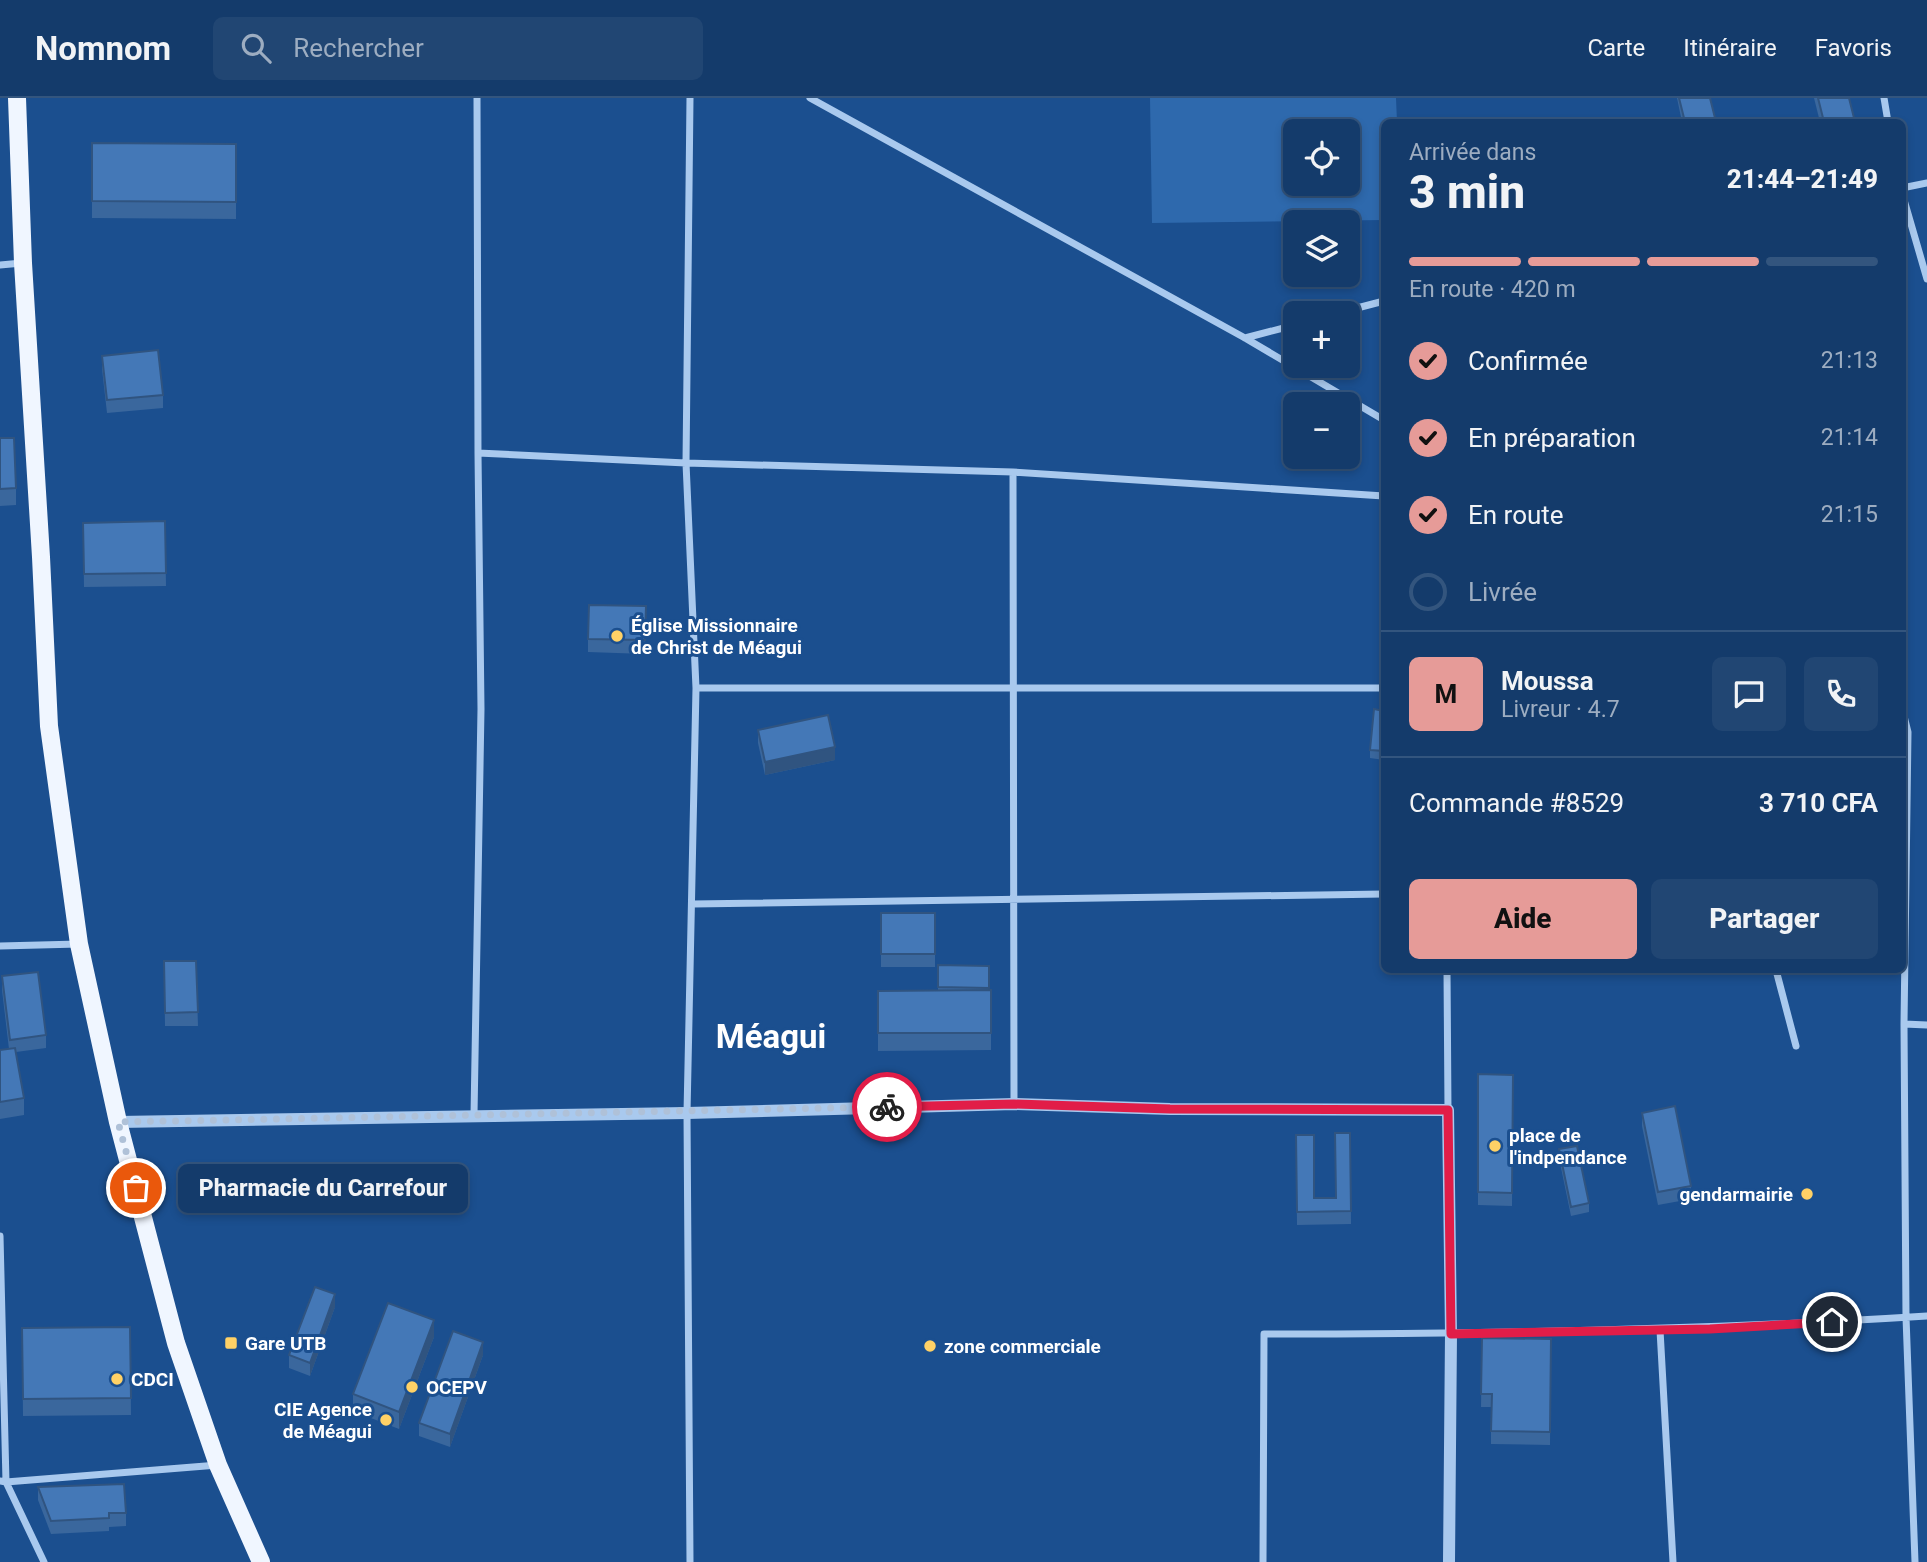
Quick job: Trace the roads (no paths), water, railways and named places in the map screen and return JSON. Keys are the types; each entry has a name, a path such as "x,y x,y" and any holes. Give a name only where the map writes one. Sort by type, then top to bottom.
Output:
{"main road":[{"path":"17,98 23,263 49,726 79,944 118,1122 176,1343 218,1465 261,1562"}],"street":[{"path":"474,1115 481,709 477,98"},
{"path":"690,98 686,463 696,688 687,1113 691,1562"},
{"path":"810,98 1245,338 1381,417"},
{"path":"1884,98 1888,119"},
{"path":"1906,189 1927,183"},
{"path":"1906,204 1927,279"},
{"path":"0,265 23,263"},
{"path":"1360,307 1381,302"},
{"path":"1245,338 1283,328"},
{"path":"478,453 686,463 1013,472 1381,496"},
{"path":"1013,472 1014,1104"},
{"path":"696,688 1381,688"},
{"path":"1906,724 1906,878"},
{"path":"693,904 1381,894"},
{"path":"0,946 79,944"},
{"path":"1447,973 1451,1334 1449,1562"},
{"path":"1777,973 1796,1046"},
{"path":"1905,973 1906,1317 1915,1562"},
{"path":"1904,1024 1927,1025"},
{"path":"118,1122 687,1113 1014,1104 1170,1109 1448,1110"},
{"path":"0,1236 3,1481 44,1562"},
{"path":"1263,1562 1264,1334 1660,1330 1927,1316"},
{"path":"1660,1330 1673,1562"},
{"path":"3,1481 218,1465"}],"place":[{"name":"Église Missionnaire de Christ de Méagui","path":"617,636"},
{"name":"place de l'indpendance","path":"1495,1146"},
{"name":"Pharmacie du Carrefour","path":"136,1188"},
{"name":"gendarmairie","path":"1807,1194"},
{"name":"Gare UTB","path":"231,1343"},
{"name":"zone commerciale","path":"930,1346"},
{"name":"CDCI","path":"117,1379"},
{"name":"OCEPV","path":"412,1387"},
{"name":"CIE Agence de Méagui","path":"386,1420"}],"district":[{"name":"Méagui","path":"771,1036"}]}
